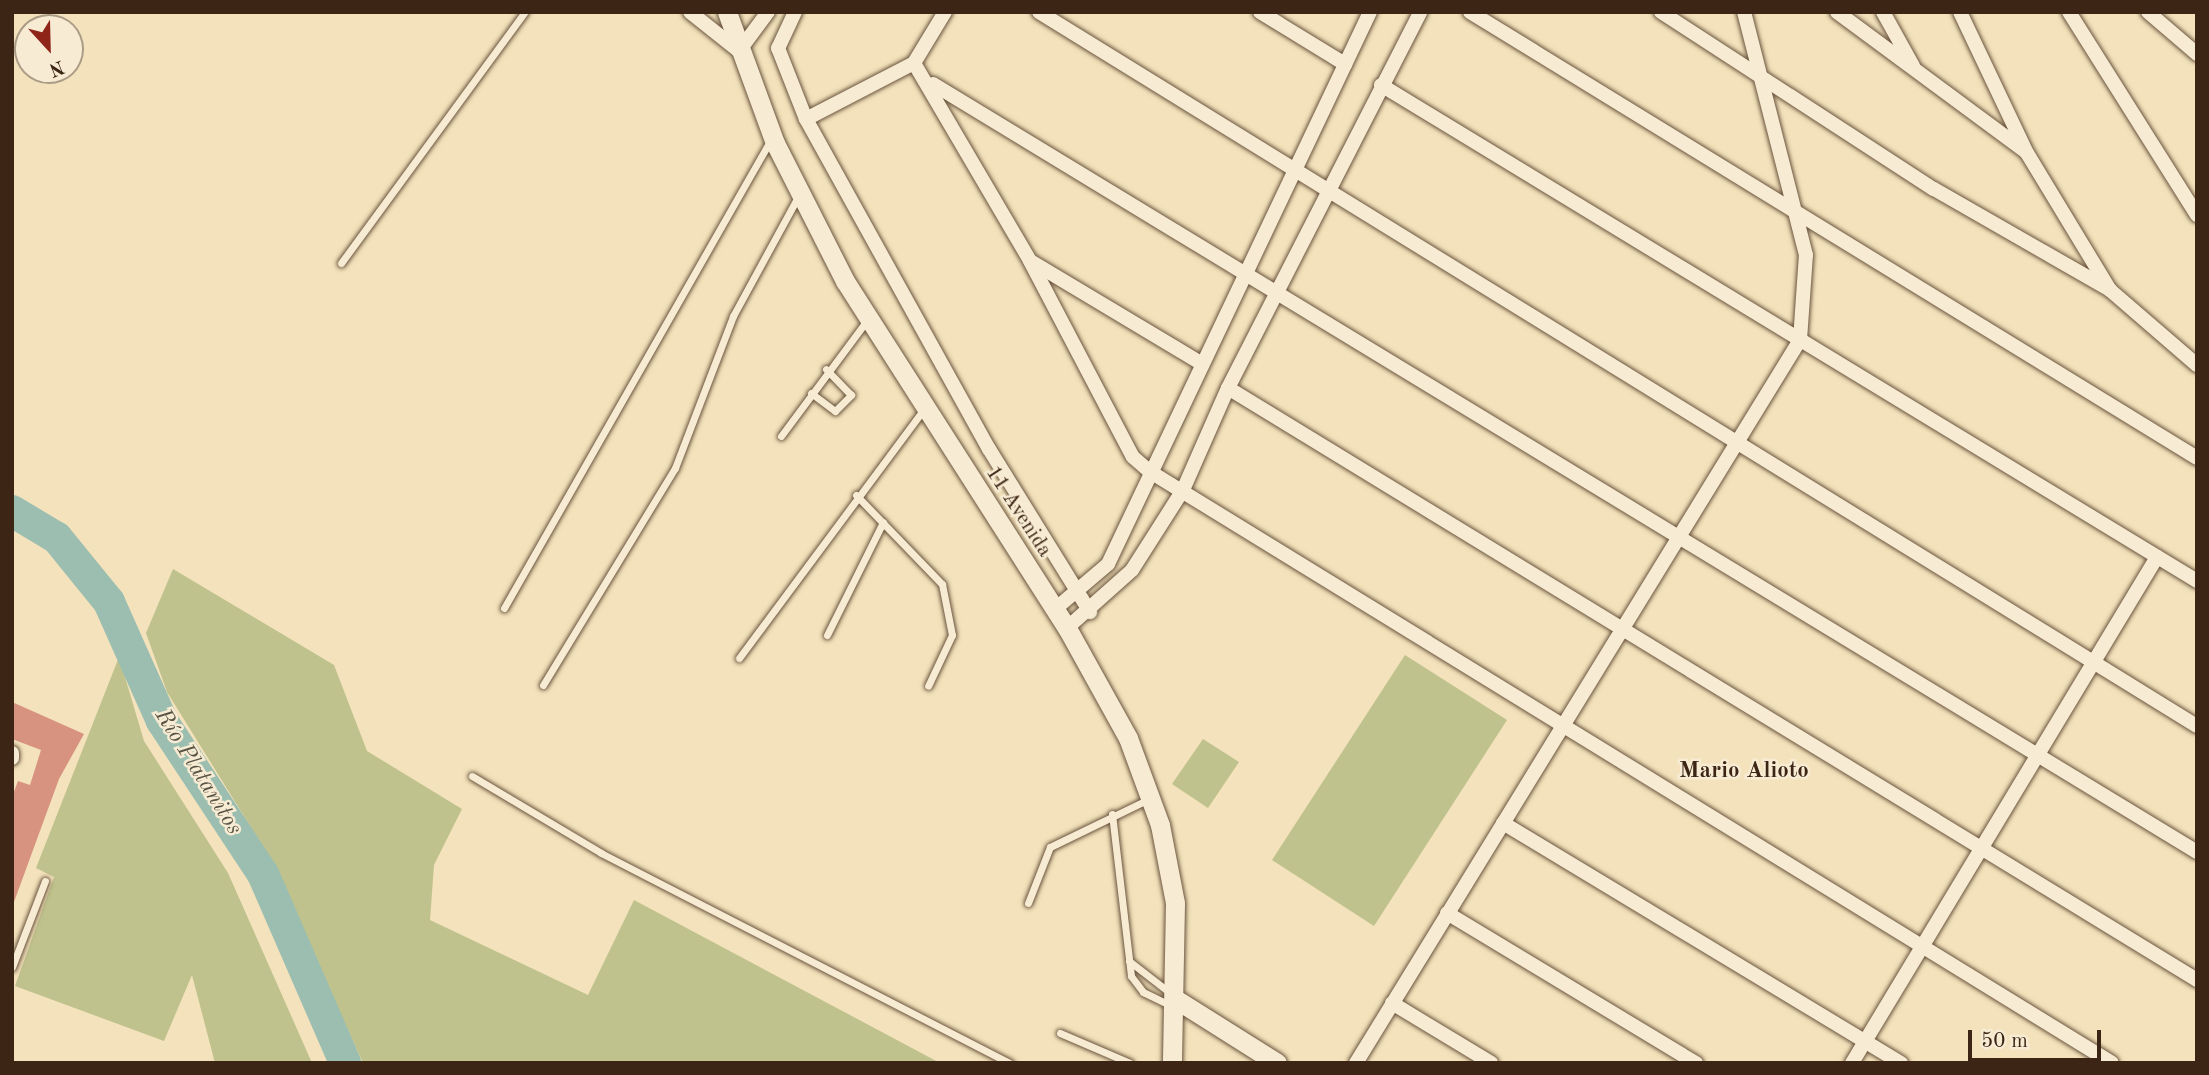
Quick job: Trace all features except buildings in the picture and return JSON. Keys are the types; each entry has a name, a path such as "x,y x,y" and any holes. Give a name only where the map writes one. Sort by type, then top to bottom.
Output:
{"main road":[{"name":"11 Avenida","path":"727,12 772,137 868,319 924,410 1067,628 1128,738 1151,798 1175,903 1177,1004 1172,1063"},
{"path":"1177,1004 1277,1063"}],"street":[{"path":"690,12 739,51 768,12"},
{"path":"795,12 778,48 806,119 989,449 1090,612"},
{"path":"806,119 914,63 945,12"},
{"path":"1039,12 1739,439 2197,726"},
{"path":"1261,12 1345,64"},
{"path":"1054,610 1079,594 1108,564 1201,363 1370,12"},
{"path":"1067,628 1090,612 1132,570 1183,489 1228,388 1420,12"},
{"path":"1470,12 2197,458"},
{"path":"1661,12 1757,69 1934,189 2110,290 2197,365"},
{"path":"1356,1063 1800,340 1808,279 1795,209 1744,12"},
{"path":"1837,12 2028,153"},
{"path":"1883,12 1916,71"},
{"path":"1960,12 2028,153 2110,290"},
{"path":"2069,12 2197,215"},
{"path":"2148,12 2197,54"},
{"path":"914,63 932,83 1133,457 1150,471 2112,1063"},
{"path":"932,83 1278,289 1678,538 2197,852"},
{"path":"1381,85 2197,581"},
{"path":"1030,261 1201,363"},
{"path":"1228,388 1624,626 2197,980"},
{"path":"1852,1063 2157,557"},
{"path":"1503,823 1901,1063"},
{"path":"1447,913 1696,1063"},
{"path":"1392,1003 1491,1063"}],"lane":[{"path":"341,263 525,12"},
{"path":"503,608 772,137"},
{"path":"543,685 675,468 733,316 800,193"},
{"path":"781,436 826,369 868,319"},
{"path":"811,393 835,411 851,395 826,369"},
{"path":"739,658 856,495 924,410"},
{"path":"856,495 942,584 952,635 928,686"},
{"path":"827,635 883,522"},
{"path":"472,776 601,853 1010,1063"},
{"path":"1028,903 1050,847 1112,814 1151,798"},
{"path":"1112,814 1128,960 1135,985 1177,1004"},
{"path":"12,967 45,881"},
{"path":"1128,960 1177,1004"},
{"path":"1060,1033 1130,1063"}],"green space":[{"path":"173,569 334,665 367,751 462,809 434,865 430,920 588,995 634,900 940,1063 363,1063 265,850 167,692 146,633"},
{"path":"1405,655 1507,720 1374,926 1272,860"},
{"path":"119,657 144,741 228,873 312,1063 215,1063 192,975 164,1041 15,986 54,877 36,868"},
{"path":"1203,739 1239,762 1208,808 1172,784"}],"waterway":[{"name":"Río Platanitos","path":"12,511 57,538 109,602 162,721 263,874 345,1063"}],"district":[{"name":"Mario Alioto","path":"1744,771"}]}
